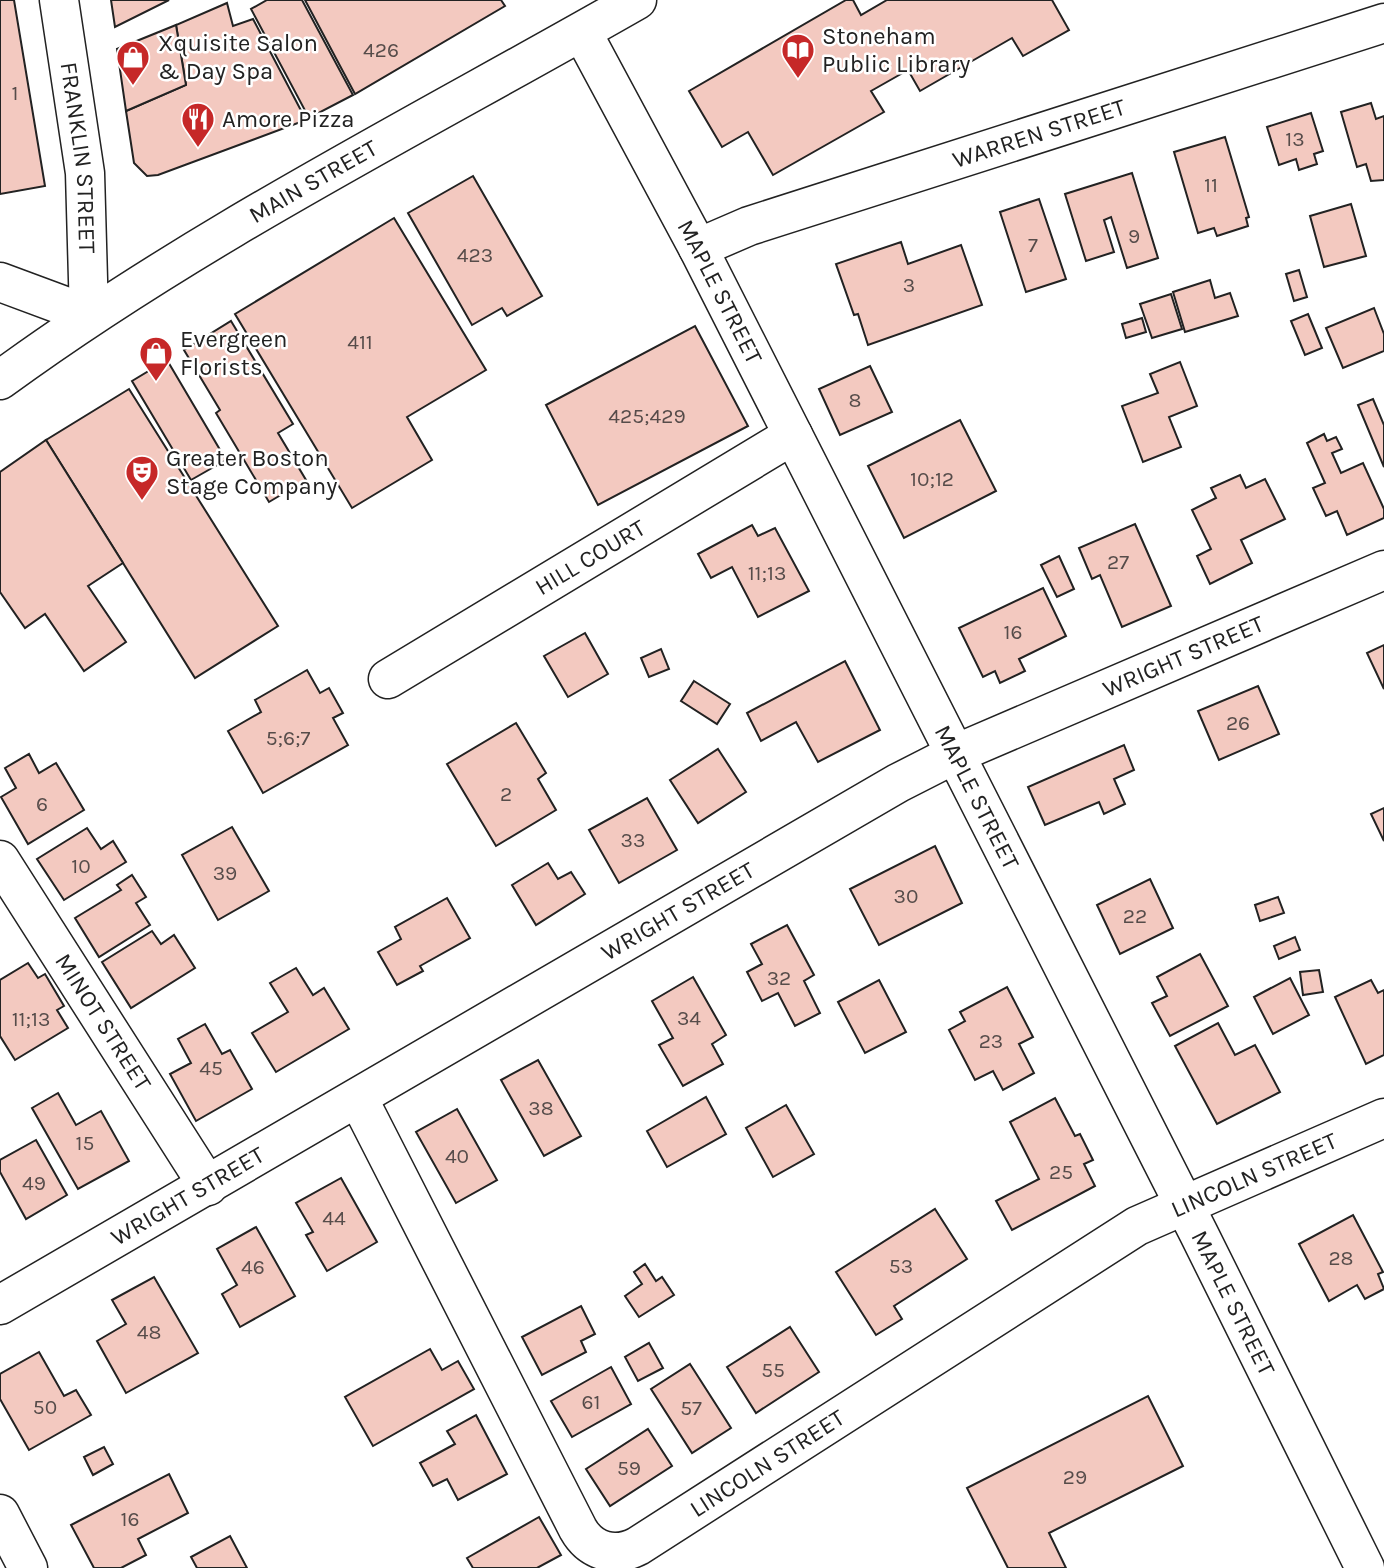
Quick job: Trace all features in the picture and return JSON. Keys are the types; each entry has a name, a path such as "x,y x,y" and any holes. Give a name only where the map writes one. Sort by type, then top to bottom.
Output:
{"street":[{"name":"FRANKLIN STREET","path":"59,0 85,173 89,316"},
{"name":"MAIN STREET","path":"0,380 89,316 210,240 637,0"},
{"name":"WARREN STREET","path":"698,248 749,226 1384,23"},
{"name":"MAPLE STREET","path":"582,32 698,248 953,755 1184,1204 1365,1568"},
{"path":"0,282 89,316"},
{"name":"HILL COURT","path":"388,679 793,435"},
{"name":"WRIGHT STREET","path":"0,1305 898,783 953,755 1384,570"},
{"name":"MINOT STREET","path":"0,860 208,1186"},
{"name":"LINCOLN STREET","path":"358,1098 578,1529 593,1546 609,1552 639,1546 1126,1233 1184,1204 1384,1118"},
{"path":"0,1514 28,1568"}],"building":[{"path":"0,0 14,0 45,186 0,194"},
{"path":"111,0 169,0 115,27"},
{"path":"267,0 302,0 353,95 309,118 251,9"},
{"path":"305,0 501,0 505,6 355,94"},
{"name":"Stoneham Public Library","path":"846,0 853,0 861,15 887,0 1052,0 1069,30 1023,56 1012,38 920,91 908,70 871,91 884,112 773,175 748,132 722,147 689,91"},
{"path":"227,3 233,26 253,19 306,120 158,175 147,176 134,163 126,111 186,85 176,25"},
{"path":"176,25 186,85 126,111 117,49"},
{"path":"1371,103 1376,119 1384,116 1384,180 1371,181 1366,164 1357,167 1341,112"},
{"path":"1311,113 1323,151 1314,154 1317,164 1299,170 1296,159 1279,165 1267,127"},
{"path":"1225,137 1249,217 1246,218 1248,226 1217,236 1214,228 1198,233 1174,152"},
{"path":"1132,173 1158,258 1127,268 1111,217 1104,220 1114,252 1086,261 1065,194"},
{"path":"473,176 542,296 507,316 502,308 472,325 408,213"},
{"path":"1039,199 1066,279 1026,292 1000,212"},
{"path":"1351,204 1366,256 1324,267 1310,216"},
{"path":"394,218 486,370 407,417 432,460 352,508 235,314"},
{"path":"901,242 908,264 961,245 982,305 868,345 836,264"},
{"path":"1299,270 1307,297 1294,301 1286,274"},
{"path":"1210,280 1215,298 1230,293 1238,316 1185,332 1173,292"},
{"path":"1171,294 1182,329 1152,338 1140,304"},
{"path":"1374,308 1384,334 1384,351 1343,368 1326,328"},
{"path":"1308,314 1322,348 1305,355 1291,321"},
{"path":"1142,318 1146,332 1126,338 1122,324"},
{"path":"231,321 293,424 278,433 306,480 269,502 216,413 220,410 184,350"},
{"path":"695,326 748,426 598,505 546,405"},
{"path":"167,360 226,460 191,480 132,381"},
{"path":"1180,362 1197,406 1169,417 1181,447 1143,462 1122,406 1158,393 1150,374"},
{"path":"870,366 892,412 840,435 819,389"},
{"name":"Greater Boston Stage Company","path":"129,389 278,626 195,678 46,440"},
{"path":"1373,399 1384,425 1384,467 1358,405"},
{"path":"960,420 996,491 904,538 868,466"},
{"path":"1324,434 1327,441 1336,437 1342,449 1332,453 1341,473 1363,463 1384,509 1384,518 1347,535 1337,511 1326,516 1313,488 1325,483 1307,443"},
{"path":"46,440 123,563 88,586 126,642 84,671 45,614 25,628 0,592 0,472"},
{"path":"1240,475 1246,488 1265,479 1285,519 1241,540 1252,563 1210,584 1197,556 1211,549 1192,510 1216,498 1211,488"},
{"path":"1135,524 1171,606 1122,627 1100,575 1092,579 1079,548"},
{"path":"752,525 758,536 775,528 809,591 758,617 732,567 711,578 698,554"},
{"path":"1059,556 1074,589 1057,597 1041,565"},
{"path":"1043,588 1066,636 1019,659 1025,671 1000,683 995,671 983,677 959,628"},
{"path":"585,633 608,674 568,697 544,656"},
{"path":"1384,645 1384,689 1367,653"},
{"path":"661,649 669,669 649,677 641,658"},
{"path":"845,661 880,730 818,762 796,722 761,741 747,713"},
{"path":"307,670 320,693 329,688 343,713 333,718 348,745 263,793 228,731 261,712 255,700"},
{"path":"694,681 730,704 717,724 681,701"},
{"path":"1258,686 1279,734 1219,760 1198,711"},
{"path":"516,723 546,773 538,779 556,810 496,846 447,764"},
{"path":"1124,745 1134,770 1114,779 1125,804 1104,814 1099,802 1045,825 1028,787"},
{"path":"718,749 746,792 698,823 670,780"},
{"path":"29,754 39,773 56,763 84,810 28,844 1,797 16,788 5,768"},
{"path":"647,798 677,850 619,883 589,830"},
{"path":"1384,808 1384,841 1371,814"},
{"path":"232,827 269,891 218,920 182,855"},
{"path":"87,828 101,849 113,841 126,862 64,900 37,859"},
{"path":"935,846 962,903 879,945 850,889"},
{"path":"548,863 558,879 571,872 585,894 536,925 512,885"},
{"path":"132,875 146,897 136,903 150,925 99,957 75,918 121,890 117,885"},
{"path":"1150,879 1173,928 1120,954 1097,905"},
{"path":"1278,897 1284,913 1260,921 1255,905"},
{"path":"447,898 470,938 420,966 423,971 397,985 378,952 401,939 395,927"},
{"path":"787,925 814,975 804,981 820,1013 795,1026 778,993 762,1001 747,972 762,964 751,944"},
{"path":"152,931 161,944 174,935 195,968 131,1008 102,962"},
{"path":"1295,937 1300,950 1279,959 1274,946"},
{"path":"1200,954 1228,1006 1170,1036 1152,1003 1167,996 1157,977"},
{"path":"28,963 38,978 45,974 64,1006 57,1010 68,1028 15,1060 0,1036 0,980"},
{"path":"296,968 313,995 324,988 349,1029 276,1072 252,1033 288,1012 270,983"},
{"path":"1319,970 1323,992 1303,995 1300,972"},
{"path":"693,977 726,1035 712,1044 723,1064 683,1086 659,1045 673,1038 652,1001"},
{"path":"1290,978 1309,1015 1273,1034 1254,997"},
{"path":"879,980 906,1032 865,1053 838,1002"},
{"path":"1371,980 1378,993 1384,990 1384,1055 1366,1064 1335,997"},
{"path":"1007,987 1033,1037 1019,1044 1034,1073 1003,1090 993,1071 975,1080 949,1030 965,1021 960,1012"},
{"path":"1218,1023 1235,1055 1255,1045 1280,1092 1217,1124 1175,1046"},
{"path":"205,1024 222,1054 230,1050 252,1089 196,1121 170,1074 191,1063 178,1039"},
{"path":"538,1060 581,1136 544,1156 501,1080"},
{"path":"58,1093 76,1125 101,1111 129,1161 78,1189 32,1108"},
{"path":"706,1097 726,1134 667,1167 647,1131"},
{"path":"1055,1098 1075,1136 1080,1134 1093,1160 1084,1164 1095,1186 1012,1230 996,1201 1039,1179 1010,1122"},
{"path":"786,1105 814,1154 773,1177 746,1128"},
{"path":"457,1109 497,1180 456,1203 416,1132"},
{"path":"36,1140 67,1195 26,1219 0,1172 0,1160"},
{"path":"341,1178 377,1242 327,1271 306,1235 313,1232 296,1203"},
{"path":"935,1209 967,1259 894,1306 902,1319 876,1335 836,1272"},
{"path":"1353,1215 1383,1272 1378,1274 1384,1289 1365,1299 1357,1285 1329,1301 1299,1244"},
{"path":"256,1227 295,1296 240,1327 222,1294 237,1285 217,1249"},
{"path":"645,1264 656,1281 662,1277 674,1295 639,1317 625,1296 642,1284 634,1272"},
{"path":"154,1277 198,1353 126,1393 97,1341 126,1324 112,1300"},
{"path":"581,1306 595,1334 581,1341 586,1352 542,1375 522,1337"},
{"path":"790,1327 819,1372 756,1413 727,1367"},
{"path":"649,1343 663,1368 638,1381 625,1357"},
{"path":"430,1349 442,1370 458,1361 474,1389 373,1446 345,1397"},
{"path":"39,1352 64,1396 76,1390 91,1415 29,1450 0,1399 0,1374"},
{"path":"690,1364 731,1428 692,1453 651,1389"},
{"path":"611,1367 631,1404 572,1437 551,1401"},
{"path":"1148,1396 1183,1466 1049,1533 1066,1568 1008,1568 967,1488"},
{"path":"476,1415 507,1474 458,1500 447,1479 433,1486 420,1463 455,1444 447,1431"},
{"path":"648,1429 672,1466 610,1506 586,1469"},
{"path":"104,1447 113,1464 93,1475 84,1457"},
{"path":"169,1474 188,1513 138,1539 146,1555 121,1568 94,1568 71,1525"},
{"path":"539,1517 561,1555 537,1568 473,1568 467,1558"},
{"path":"230,1536 247,1568 197,1568 191,1557"}],"place":[{"name":"Stoneham Public Library","path":"798,80"},
{"name":"Xquisite Salon & Day Spa","path":"133,87"},
{"name":"Amore Pizza","path":"198,149"},
{"name":"Evergreen Florists","path":"156,383"},
{"name":"Greater Boston Stage Company","path":"142,502"}]}
